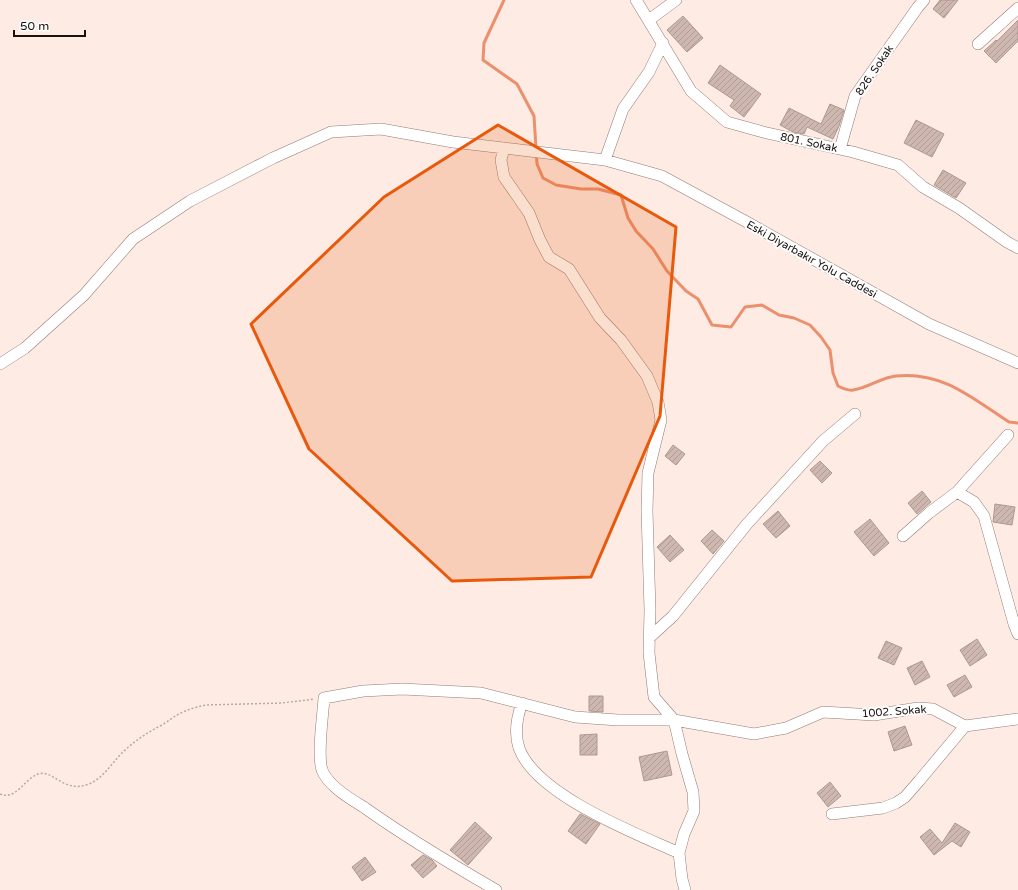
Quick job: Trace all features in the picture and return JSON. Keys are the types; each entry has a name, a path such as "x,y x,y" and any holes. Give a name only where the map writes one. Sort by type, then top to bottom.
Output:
{"street":[{"name":"801. Sokak","path":"636,0 691,91 727,122 763,132 840,149 898,165 923,187 959,208 1007,242 1018,248"},
{"path":"649,20 676,0"},
{"name":"826. Sokak","path":"840,149 855,96 924,0"},
{"path":"978,44 1018,8"},
{"path":"605,160 623,109 649,72 663,43"},
{"name":"Eski Diyarbakır Yolu Caddesi","path":"0,364 25,348 84,295 133,239 190,201 272,158 331,132 381,129 453,142 605,160 662,176 746,221 929,324 1018,363"},
{"path":"504,148 501,160 504,177 529,214 549,257 569,270 600,318 621,340 647,376 658,402 660,420 648,473 647,511 650,610 649,653 654,697 674,720 693,792 694,811 684,834 679,853 682,879 685,890"},
{"path":"649,638 673,616 752,518 823,442 855,414"},
{"path":"903,536 929,513 957,492 1008,435"},
{"path":"957,492 974,502 984,516 1018,634"},
{"name":"1002. Sokak","path":"324,698 363,691 402,689 481,693 575,717 618,720 674,720 754,734 786,728 823,712 874,715 918,708 933,709 966,726"},
{"path":"324,698 320,760 322,771 328,781 403,834 493,889"},
{"path":"522,703 519,711 517,728 519,748 528,763 542,780 562,795 607,820 679,853"},
{"path":"832,814 883,808 896,803 905,797 966,726 1018,719"}],"path":[{"path":"0,794 6,796 12,795 32,777 41,774 49,774 63,784 70,786 88,784 98,779 124,751 143,736 179,714 196,707 206,705 282,704 324,698"}],"highlighted area":[{"path":"498,125 676,227 660,416 591,577 452,581 309,449 251,324 384,197"}],"building":[{"path":"940,0 958,0 944,18 933,9"},
{"path":"683,16 703,38 687,52 667,30"},
{"path":"1018,20 1018,41 996,63 984,51 996,40 997,41"},
{"path":"720,65 761,94 744,117 730,106 734,100 708,83"},
{"path":"830,104 844,110 833,139 807,127 804,134 793,132 780,125 789,108 821,124"},
{"path":"916,120 944,134 932,157 904,143"},
{"path":"943,170 966,183 956,198 934,185"},
{"path":"673,445 685,454 676,465 665,456"},
{"path":"820,461 832,473 822,483 810,470"},
{"path":"922,491 931,502 917,514 908,503"},
{"path":"995,504 1015,507 1012,525 993,522"},
{"path":"778,511 790,526 776,538 763,524"},
{"path":"870,519 889,543 874,556 854,532"},
{"path":"712,530 724,541 713,554 701,541"},
{"path":"670,535 684,550 670,562 657,547"},
{"path":"977,639 987,655 970,666 960,650"},
{"path":"886,641 902,648 894,665 878,658"},
{"path":"922,661 930,677 915,685 907,668"},
{"path":"965,675 972,687 954,697 947,685"},
{"path":"589,696 603,696 603,712 589,711"},
{"path":"905,726 912,745 894,751 888,732"},
{"path":"597,734 597,755 580,755 580,735"},
{"path":"667,751 672,775 644,781 639,757"},
{"path":"830,782 841,796 828,807 817,793"},
{"path":"580,814 600,824 586,844 568,831"},
{"path":"475,822 492,838 468,865 450,850"},
{"path":"955,823 970,832 961,847 952,841 934,855 920,837 930,829 942,843"},
{"path":"423,855 432,860 437,866 423,878 411,865"},
{"path":"365,857 376,872 362,881 352,867"}],"waterway":[{"path":"504,0 484,43 483,60 517,84 534,116 537,164 543,178 556,185 581,189 598,189 621,195 628,218 636,231 653,249 667,271 686,291 698,299 712,325 731,327 745,307 762,305 779,315 794,318 810,325 830,350 833,373 838,386 841,388 849,390 863,388 885,378 896,376 928,378 957,388 1009,422 1018,423"}]}
